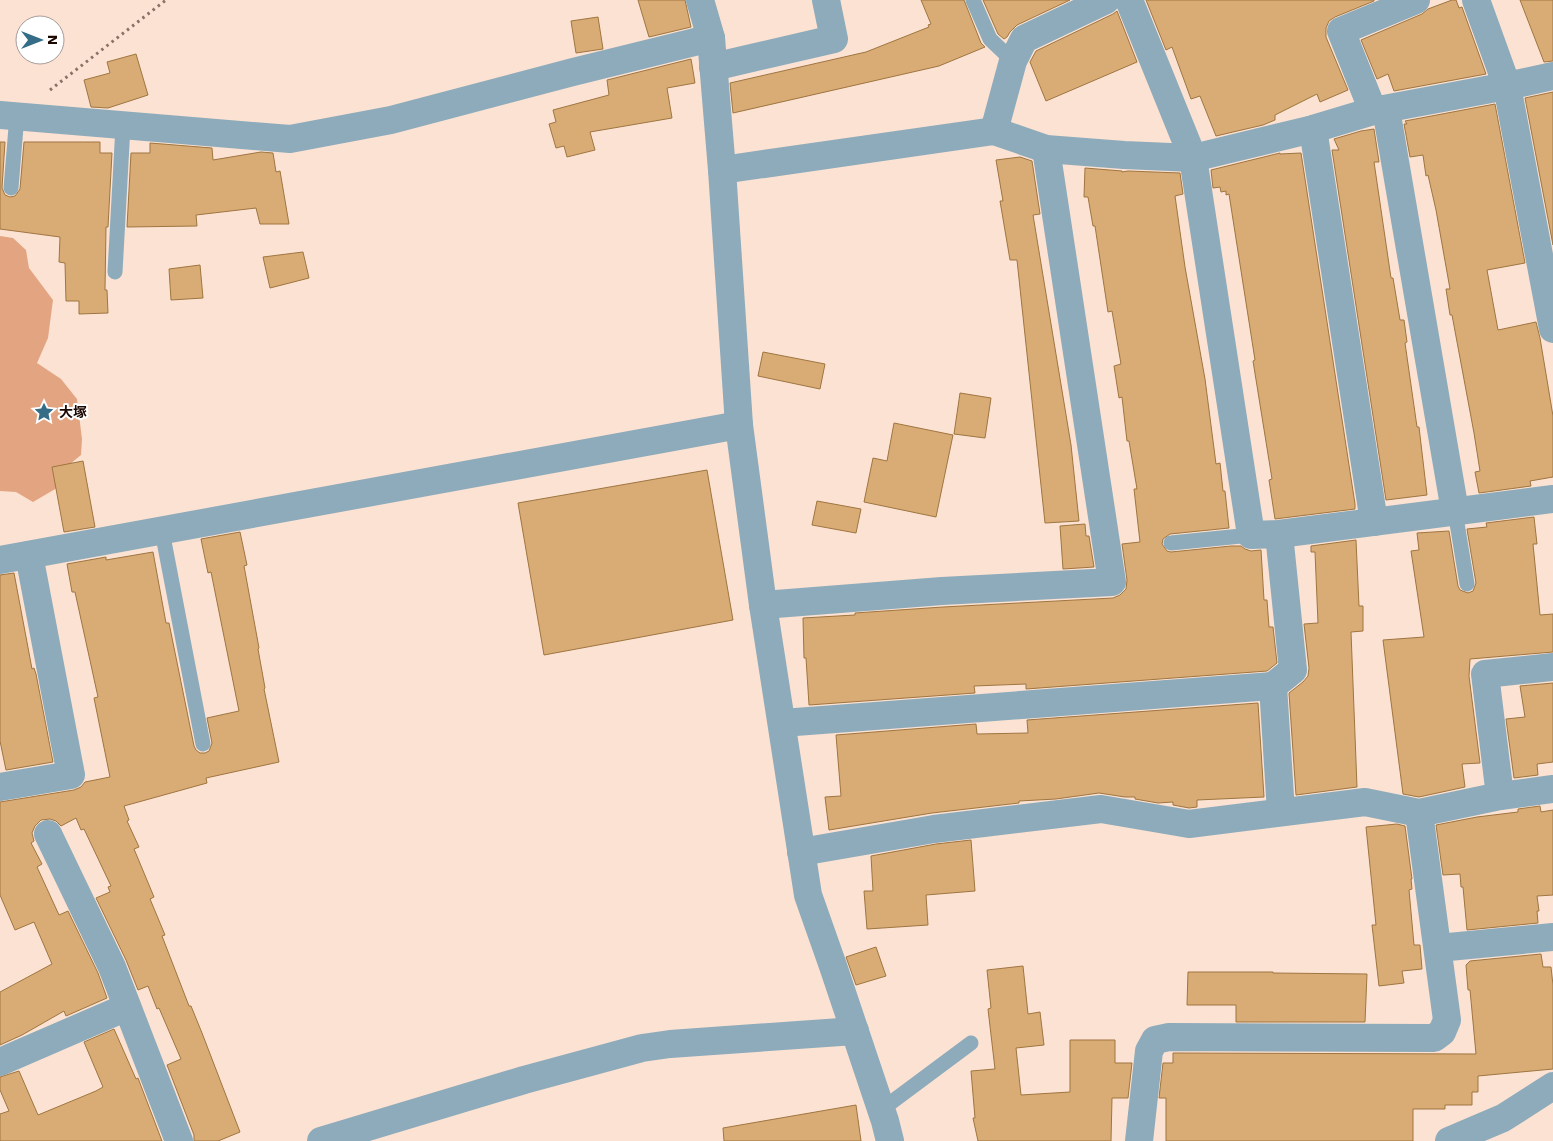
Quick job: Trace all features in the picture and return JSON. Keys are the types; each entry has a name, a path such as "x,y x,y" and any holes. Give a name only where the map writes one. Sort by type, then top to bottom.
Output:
{"street":[{"path":"700,0 711,38 714,67 740,425 763,605 800,852 808,895 855,1031 890,1141"},
{"path":"714,67 834,39 826,0"},
{"path":"994,131 1013,61 1024,39 1106,0"},
{"path":"1129,0 1193,158 1251,535 1279,534 1553,499"},
{"path":"1416,0 1341,31 1380,110 1455,511"},
{"path":"1476,0 1507,86 1553,329"},
{"path":"8,115 290,139 391,120 711,38"},
{"path":"722,170 994,131 1046,149 1124,156 1193,158 1380,110 1553,76"},
{"path":"1313,128 1374,522"},
{"path":"763,605 942,591 1112,582 1046,149"},
{"path":"0,560 740,425"},
{"path":"782,723 1272,686 1293,670 1279,534"},
{"path":"0,787 71,775 29,555"},
{"path":"1500,796 1485,674 1553,667"},
{"path":"1272,686 1281,812"},
{"path":"800,852 934,828 1102,809 1189,824 1365,802 1419,813 1500,796 1553,789"},
{"path":"1139,1141 1149,1051 1155,1040 1169,1037 1434,1038 1442,1032 1447,1020 1419,813"},
{"path":"48,834 112,966 179,1141"},
{"path":"1438,948 1553,937"},
{"path":"0,1062 127,1007"},
{"path":"321,1141 524,1080 642,1048 670,1044 855,1031"},
{"path":"1449,1141 1503,1118 1553,1086"}],"lane":[{"path":"973,0 990,39 1013,61"},
{"path":"8,115 11,188"},
{"path":"115,272 123,126"},
{"path":"1455,511 1467,584"},
{"path":"162,531 203,744"},
{"path":"1171,543 1251,535"},
{"path":"881,1110 971,1043"}],"path":[{"path":"8,115 166,0"}],"shaded area":[{"path":"0,236 13,238 26,250 29,268 53,300 48,338 37,363 61,379 77,399 82,439 81,455 64,469 57,488 33,502 16,492 0,491"}],"building":[{"path":"638,0 685,0 691,27 649,37"},
{"path":"921,0 964,0 981,43 985,47 939,66 733,113 730,83 866,52 929,27 928,25 931,24"},
{"path":"983,0 1070,0 1017,25 1004,39 998,34"},
{"path":"1146,0 1374,1 1335,17 1329,21 1326,28 1326,37 1348,90 1320,102 1317,94 1275,115 1275,120 1263,125 1216,136 1200,96 1191,99 1172,47 1166,50"},
{"path":"1452,0 1456,0 1459,8 1462,7 1486,74 1394,91 1388,74 1377,79 1361,40"},
{"path":"1520,0 1553,0 1553,61 1544,62"},
{"path":"1117,11 1137,62 1046,101 1030,62 1036,51"},
{"path":"598,17 603,49 576,53 571,21"},
{"path":"136,54 148,95 108,108 91,107 84,80 110,73 107,62"},
{"path":"691,59 695,83 667,88 672,118 590,132 595,150 567,157 564,146 556,148 549,124 556,122 553,110 609,95 607,80"},
{"path":"1553,92 1553,245 1525,98"},
{"path":"1495,104 1525,263 1487,270 1498,330 1536,322 1553,416 1553,477 1530,481 1531,486 1479,493 1475,472 1480,471 1452,315 1450,315 1446,289 1450,289 1436,210 1428,175 1426,176 1423,155 1410,157 1404,124 1407,124 1405,121"},
{"path":"1374,129 1379,162 1374,162 1391,278 1393,278 1400,320 1404,320 1407,342 1405,343 1417,427 1419,427 1427,495 1386,500 1332,150 1339,150 1334,139"},
{"path":"0,142 5,142 2,188 5,195 10,197 15,196 20,189 24,142 100,142 100,153 112,153 108,227 106,227 105,290 107,290 108,313 79,314 79,301 66,301 65,263 59,262 60,237 0,229"},
{"path":"150,143 212,148 213,160 261,152 273,153 276,172 280,171 289,224 260,224 256,208 196,215 197,226 127,227 131,153 150,153"},
{"path":"1280,153 1301,153 1355,509 1275,519 1269,480 1272,479 1229,194 1226,195 1226,191 1221,192 1220,187 1213,188 1211,170"},
{"path":"1020,157 1032,161 1040,214 1033,215 1071,445 1079,521 1045,523 1017,260 1010,260 1000,201 1003,201 996,160"},
{"path":"1085,168 1122,172 1180,173 1183,194 1175,196 1185,267 1205,379 1216,464 1220,463 1229,528 1170,534 1163,539 1162,544 1167,551 1171,552 1231,546 1241,546 1251,551 1261,550 1264,600 1267,600 1269,627 1273,627 1277,663 1267,671 1026,689 1026,684 974,686 975,693 809,705 806,658 804,658 803,618 943,607 1113,598 1120,595 1126,589 1127,580 1122,544 1140,542 1134,489 1137,489 1129,441 1127,441 1122,397 1119,398 1114,366 1121,364 1112,311 1108,312 1095,226 1093,226 1088,197 1084,197"},
{"path":"303,252 309,278 270,288 263,257"},
{"path":"200,265 203,298 171,300 169,269"},
{"path":"763,352 825,364 820,389 758,376"},
{"path":"960,393 991,398 985,438 954,434"},
{"path":"894,423 953,435 936,517 864,502 873,458 887,461"},
{"path":"83,461 95,527 64,532 52,467"},
{"path":"707,470 733,620 544,655 518,503"},
{"path":"817,501 861,509 856,533 812,525"},
{"path":"1534,517 1537,544 1533,544 1540,615 1553,614 1553,652 1470,659 1469,676 1480,763 1462,764 1465,787 1419,797 1403,794 1383,640 1424,637 1411,551 1419,550 1417,533 1449,531 1458,586 1460,590 1468,593 1473,591 1476,583 1467,529 1487,527 1486,523"},
{"path":"1085,524 1094,567 1063,569 1060,526"},
{"path":"240,532 247,565 244,566 259,648 264,689 279,762 206,778 207,783 124,806 129,820 127,821 139,847 134,849 154,897 150,899 165,935 162,936 240,1132 218,1141 194,1141 194,1135 167,1065 181,1059 148,986 138,990 126,960 96,898 110,892 108,887 111,886 84,829 81,830 76,818 61,826 56,821 50,819 41,820 35,826 32,833 34,841 31,843 42,864 37,867 59,915 68,911 98,973 107,998 66,1016 64,1011 0,1045 0,992 52,964 34,922 15,930 0,895 0,802 74,790 81,787 85,782 110,777 94,698 98,697 67,564 106,557 106,560 153,552 166,623 169,623 194,746 200,753 209,751 212,743 207,718 239,711 211,572 208,573 201,539"},
{"path":"1356,540 1359,606 1363,606 1363,631 1351,632 1357,787 1296,795 1289,693 1308,676 1309,668 1304,624 1318,623 1315,552 1311,552 1311,546"},
{"path":"14,573 32,669 34,668 36,674 53,762 6,770 0,741 0,575"},
{"path":"1553,683 1553,762 1537,764 1538,775 1514,778 1506,719 1525,717 1520,686"},
{"path":"1258,703 1264,797 1197,800 1197,807 1189,808 1173,805 1173,802 1158,803 1135,799 1135,797 1099,793 1056,799 1019,801 1019,803 932,813 829,830 825,797 841,796 836,735 976,724 977,734 1028,733 1027,720"},
{"path":"1540,806 1541,812 1553,810 1553,895 1537,896 1538,923 1467,930 1460,874 1443,875 1436,825 1518,812 1518,809"},
{"path":"1397,824 1405,826 1412,879 1412,889 1409,890 1414,945 1420,945 1422,969 1402,971 1404,983 1379,986 1372,925 1376,925 1366,827"},
{"path":"971,840 975,891 926,895 928,925 867,929 864,891 873,891 871,856 936,844"},
{"path":"876,947 886,976 856,985 846,957"},
{"path":"1541,954 1543,967 1551,967 1553,985 1553,1069 1478,1076 1478,1092 1472,1092 1472,1105 1445,1105 1445,1109 1413,1109 1413,1141 1166,1141 1166,1098 1159,1098 1163,1063 1173,1063 1173,1053 1476,1054 1466,965 1470,961"},
{"path":"1023,966 1028,1014 1040,1012 1044,1045 1016,1048 1021,1095 1070,1092 1070,1040 1115,1040 1115,1063 1132,1063 1128,1098 1112,1098 1111,1141 978,1141 973,1118 975,1118 971,1071 995,1069 988,1009 991,1008 987,970"},
{"path":"1188,972 1367,974 1365,1022 1236,1022 1236,1005 1187,1005"},
{"path":"114,1029 136,1079 138,1078 162,1141 0,1141 0,1114 9,1111 0,1090 0,1077 19,1071 38,1115 96,1091 103,1087 84,1042"},
{"path":"856,1105 861,1141 724,1141 723,1128"}],"place":[{"name":"大塚","path":"44,412"}]}
